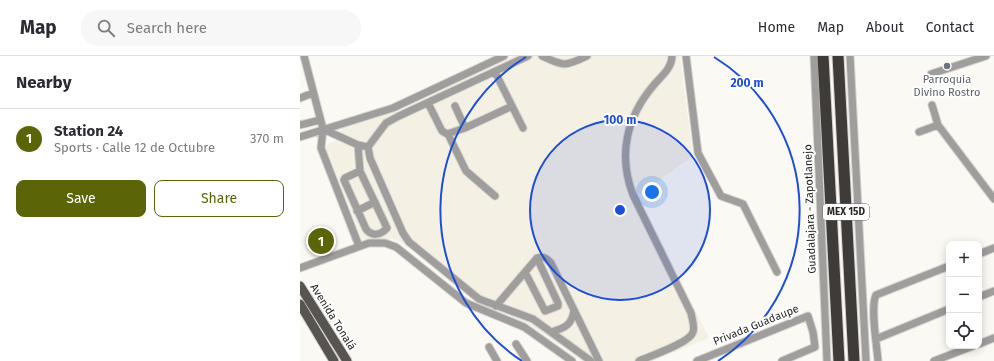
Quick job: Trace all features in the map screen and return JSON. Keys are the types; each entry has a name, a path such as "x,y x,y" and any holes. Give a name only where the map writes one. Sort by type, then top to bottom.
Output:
{"highway":[{"name":"MEX 15D","path":"823,56 839,361"},
{"name":"MEX 15D","path":"838,56 854,361"}],"main road":[{"name":"Avenida Tonalá","path":"300,286 346,361"},
{"name":"Avenida Tonalá","path":"300,304 334,361"}],"street":[{"path":"304,56 322,129 321,148 359,246"},
{"path":"300,137 393,108 493,58 504,56"},
{"path":"528,56 386,123 368,147 370,158 374,170 407,240 479,299 533,319 592,361"},
{"path":"542,56 561,65 572,63 585,56"},
{"path":"639,361 686,341 693,333 694,328 691,313 633,195 628,183 626,169 625,154 629,128 645,97 668,69 672,61 672,56"},
{"path":"686,56 698,153 721,196 743,204 776,272"},
{"name":"Guadalajara - Zapotlanejo","path":"814,56 827,361"},
{"path":"850,56 866,361"},
{"path":"931,74 986,56"},
{"path":"494,72 523,128"},
{"path":"300,98 314,93"},
{"path":"428,103 442,130 445,134 448,134 461,163 466,170 495,196"},
{"path":"932,104 938,125 994,199"},
{"path":"454,106 465,128"},
{"path":"448,134 465,128 508,108"},
{"path":"300,125 320,120"},
{"path":"919,132 938,125"},
{"path":"322,129 358,145 368,147"},
{"path":"358,145 360,171 387,227 386,230 374,235 369,234 357,211 344,179 360,171"},
{"path":"357,211 375,202"},
{"path":"300,268 359,246 384,243 396,247 466,303 524,327 572,361"},
{"path":"982,253 994,248"},
{"path":"496,306 537,258 543,257 547,259 551,263 599,361"},
{"path":"525,272 545,311 558,306 558,303 537,258"},
{"path":"878,361 874,314 874,300 876,295 946,267"},
{"path":"982,296 994,291"},
{"path":"551,332 564,328 570,323 573,318 574,310"},
{"path":"876,339 946,311"},
{"name":"Privada Guadaupe","path":"698,361 808,316 816,347 782,361"},
{"path":"982,343 994,338"},
{"path":"516,344 527,361"},
{"path":"489,347 497,361"},
{"path":"934,361 965,349"}],"shaded area":[{"path":"513,56 680,56 693,156 638,195 709,338 653,361 582,361 528,323 477,303 403,243 392,239 362,239 326,147 328,144 331,142 334,143 343,128 396,112"}],"place":[{"name":"Parroquia Divino Rostro","path":"947,66"},
{"name":"Station 24","path":"321,241"}]}
